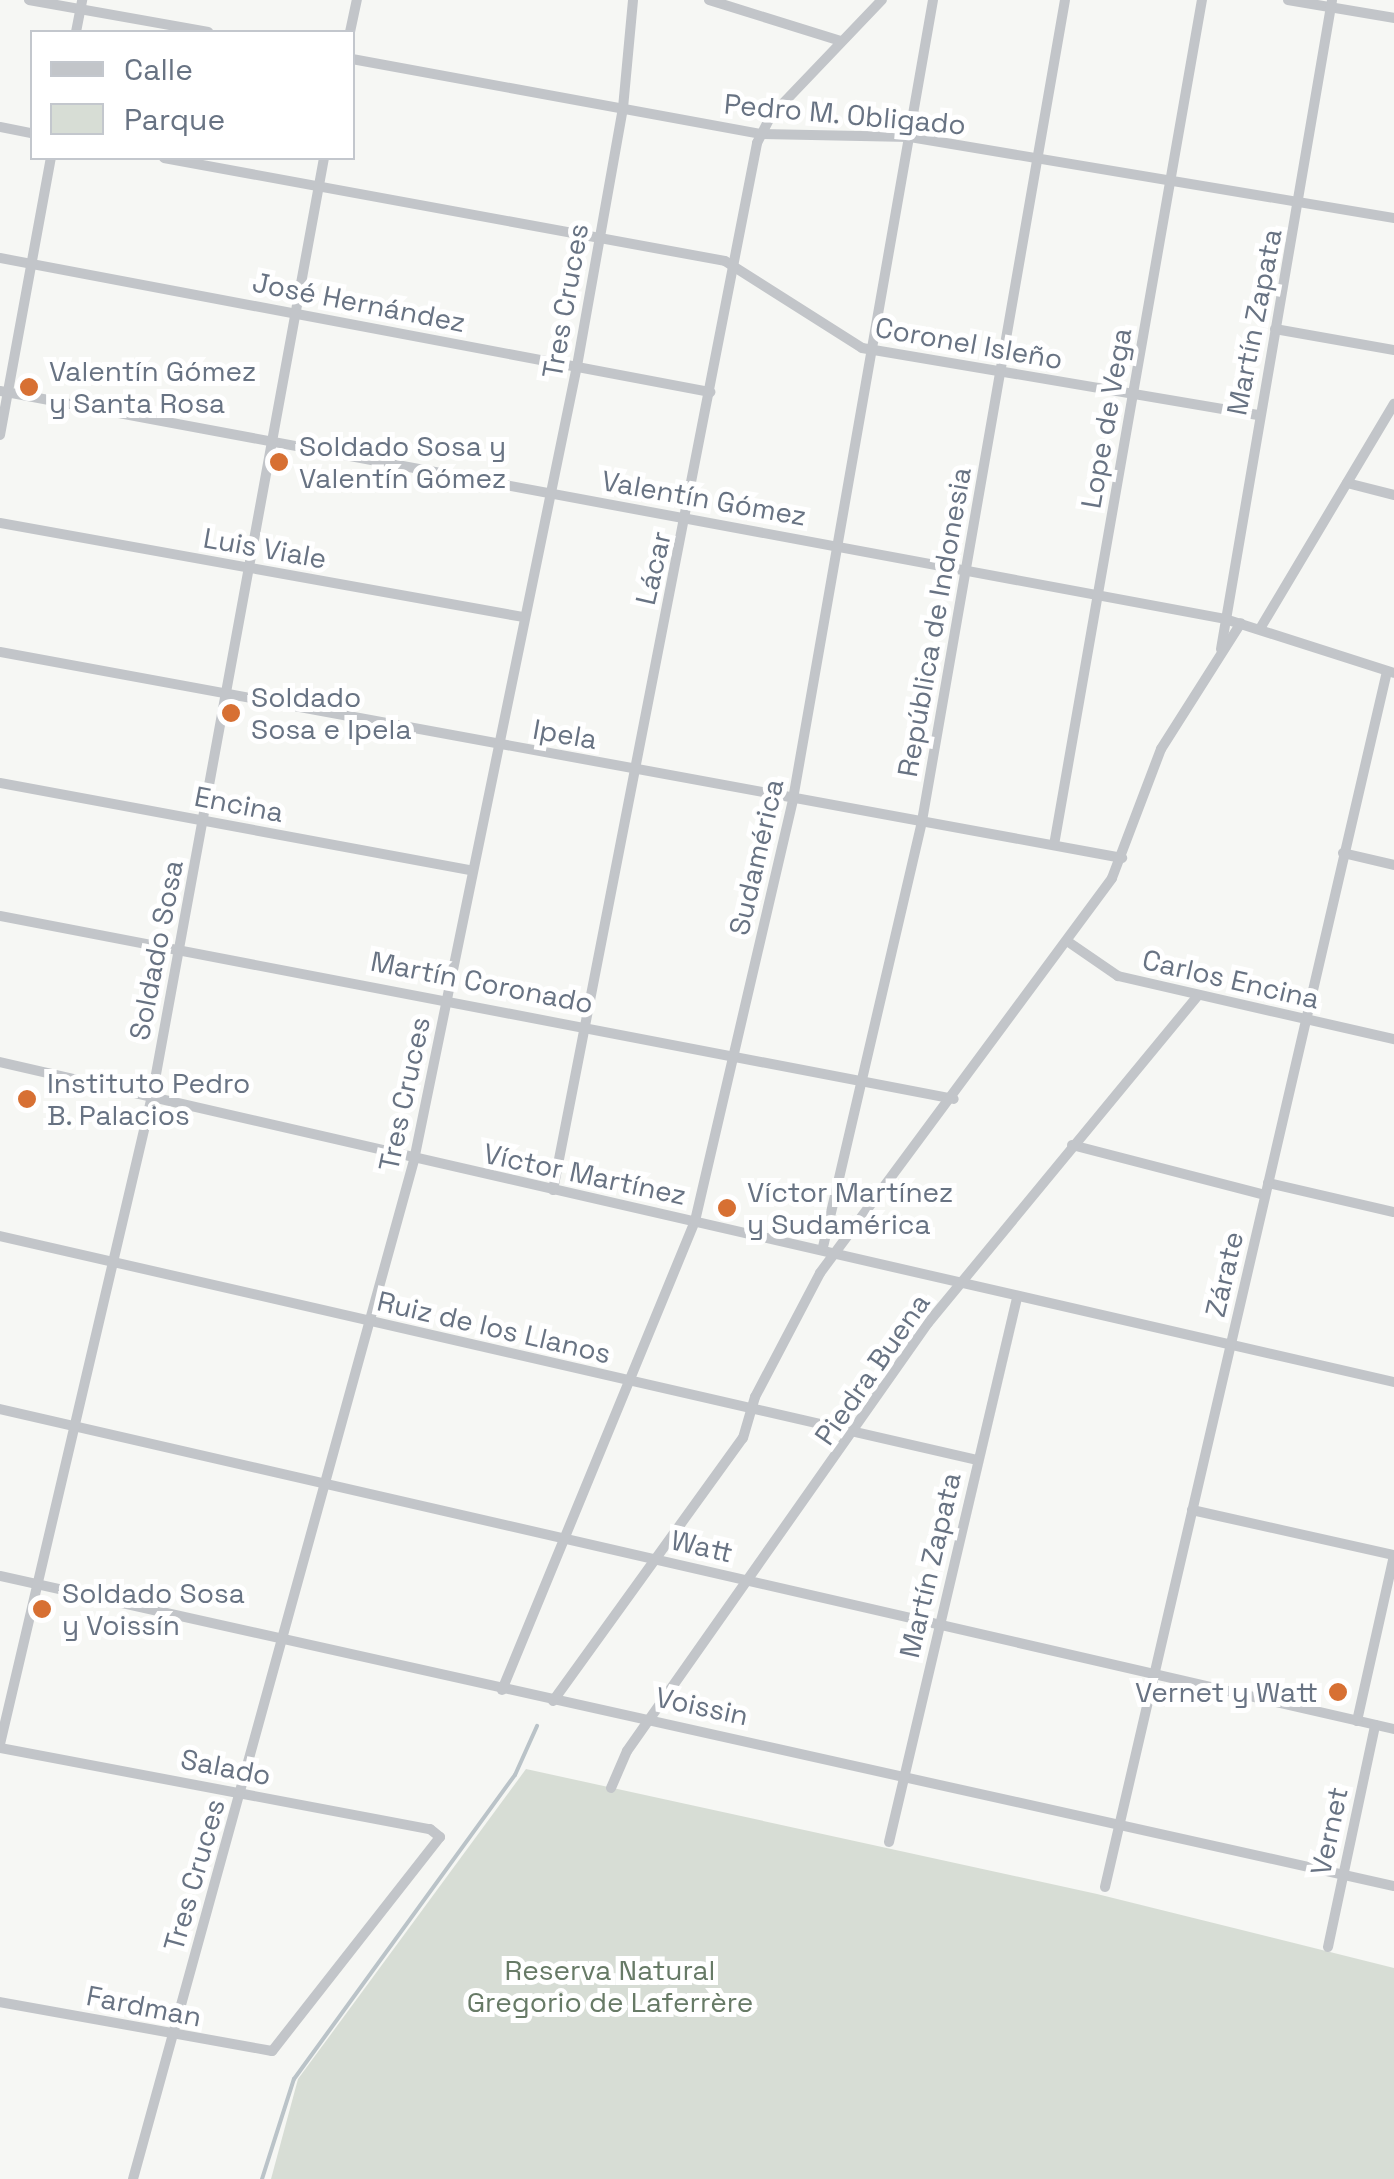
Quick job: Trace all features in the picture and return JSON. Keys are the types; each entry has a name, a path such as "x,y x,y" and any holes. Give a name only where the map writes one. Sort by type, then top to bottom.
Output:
{"street":[{"path":"29,0 81,4 199,30"},
{"path":"350,30 358,0"},
{"name":"Tres Cruces","path":"133,2179 414,1160 495,744 577,366 623,108 634,0"},
{"path":"709,0 842,41"},
{"path":"760,134 882,0"},
{"name":"Sudamérica","path":"502,1690 695,1221 793,798 933,0"},
{"name":"República de Indonesia","path":"823,1247 922,821 1065,0"},
{"name":"Lope de Vega","path":"1054,845 1202,0"},
{"path":"1288,0 1332,4 1394,18"},
{"path":"76,30 81,4"},
{"name":"Martín Zapata","path":"1220,651 1332,4"},
{"name":"Pedro M. Obligado","path":"355,60 760,134 910,136 1394,218"},
{"path":"0,127 30,133"},
{"name":"Lácar","path":"553,1190 630,768 688,518 760,134"},
{"path":"0,435 4,392 52,160"},
{"name":"Coronel Isleño","path":"175,160 735,264 872,350 1260,416"},
{"name":"Soldado Sosa","path":"0,1746 152,1096 324,160"},
{"name":"José Hernández","path":"0,258 710,392"},
{"path":"1275,330 1394,350"},
{"name":"Valentín Gómez","path":"4,392 1225,619 1261,627 1391,672"},
{"path":"1261,627 1394,404"},
{"path":"1347,483 1394,495"},
{"name":"Luis Viale","path":"0,523 523,617"},
{"path":"553,1701 743,1438 750,1412 837,1250 954,1099 1068,941 1122,858 1161,750 1241,623"},
{"name":"Ipela","path":"0,652 1122,858"},
{"name":"Zárate","path":"1104,1887 1344,853 1391,672"},
{"name":"Encina","path":"0,784 470,870"},
{"path":"1344,853 1394,865"},
{"name":"Martín Coronado","path":"0,916 734,1052 954,1099"},
{"name":"Carlos Encina","path":"1068,941 1118,976 1394,1039"},
{"name":"Piedra Buena","path":"611,1788 652,1718 959,1284 1198,995"},
{"name":"Víctor Martínez","path":"0,1062 414,1160 837,1250 1017,1298 1394,1382"},
{"path":"1072,1145 1265,1195"},
{"path":"1268,1183 1394,1212"},
{"name":"Ruiz de los Llanos","path":"0,1236 750,1412 977,1460"},
{"name":"Martín Zapata","path":"888,1842 1017,1298"},
{"name":"Watt","path":"0,1409 1394,1729"},
{"path":"1192,1510 1394,1555 1358,1721"},
{"name":"Voissin","path":"0,1576 1394,1886"},
{"name":"Vernet","path":"1328,1947 1375,1725"},
{"name":"Salado","path":"0,1746 241,1792 440,1837 280,2047"},
{"name":"Fardman","path":"0,2002 173,2035 280,2047"}],"green space":[{"name":"Reserva Natural Gregorio de Laferrère","path":"526,1769 1097,1894 1394,1968 1394,2179 271,2179 298,2079"}],"waterway":[{"path":"262,2179 294,2079 515,1775 537,1726"}],"place":[{"name":"Valentín Gómez y Santa Rosa","path":"29,387"},
{"name":"Soldado Sosa y Valentín Gómez","path":"279,462"},
{"name":"Soldado Sosa e Ipela","path":"231,713"},
{"name":"Instituto Pedro B. Palacios","path":"27,1099"},
{"name":"Víctor Martínez y Sudamérica","path":"727,1208"},
{"name":"Soldado Sosa y Voissín","path":"42,1609"},
{"name":"Vernet y Watt","path":"1338,1692"}]}
